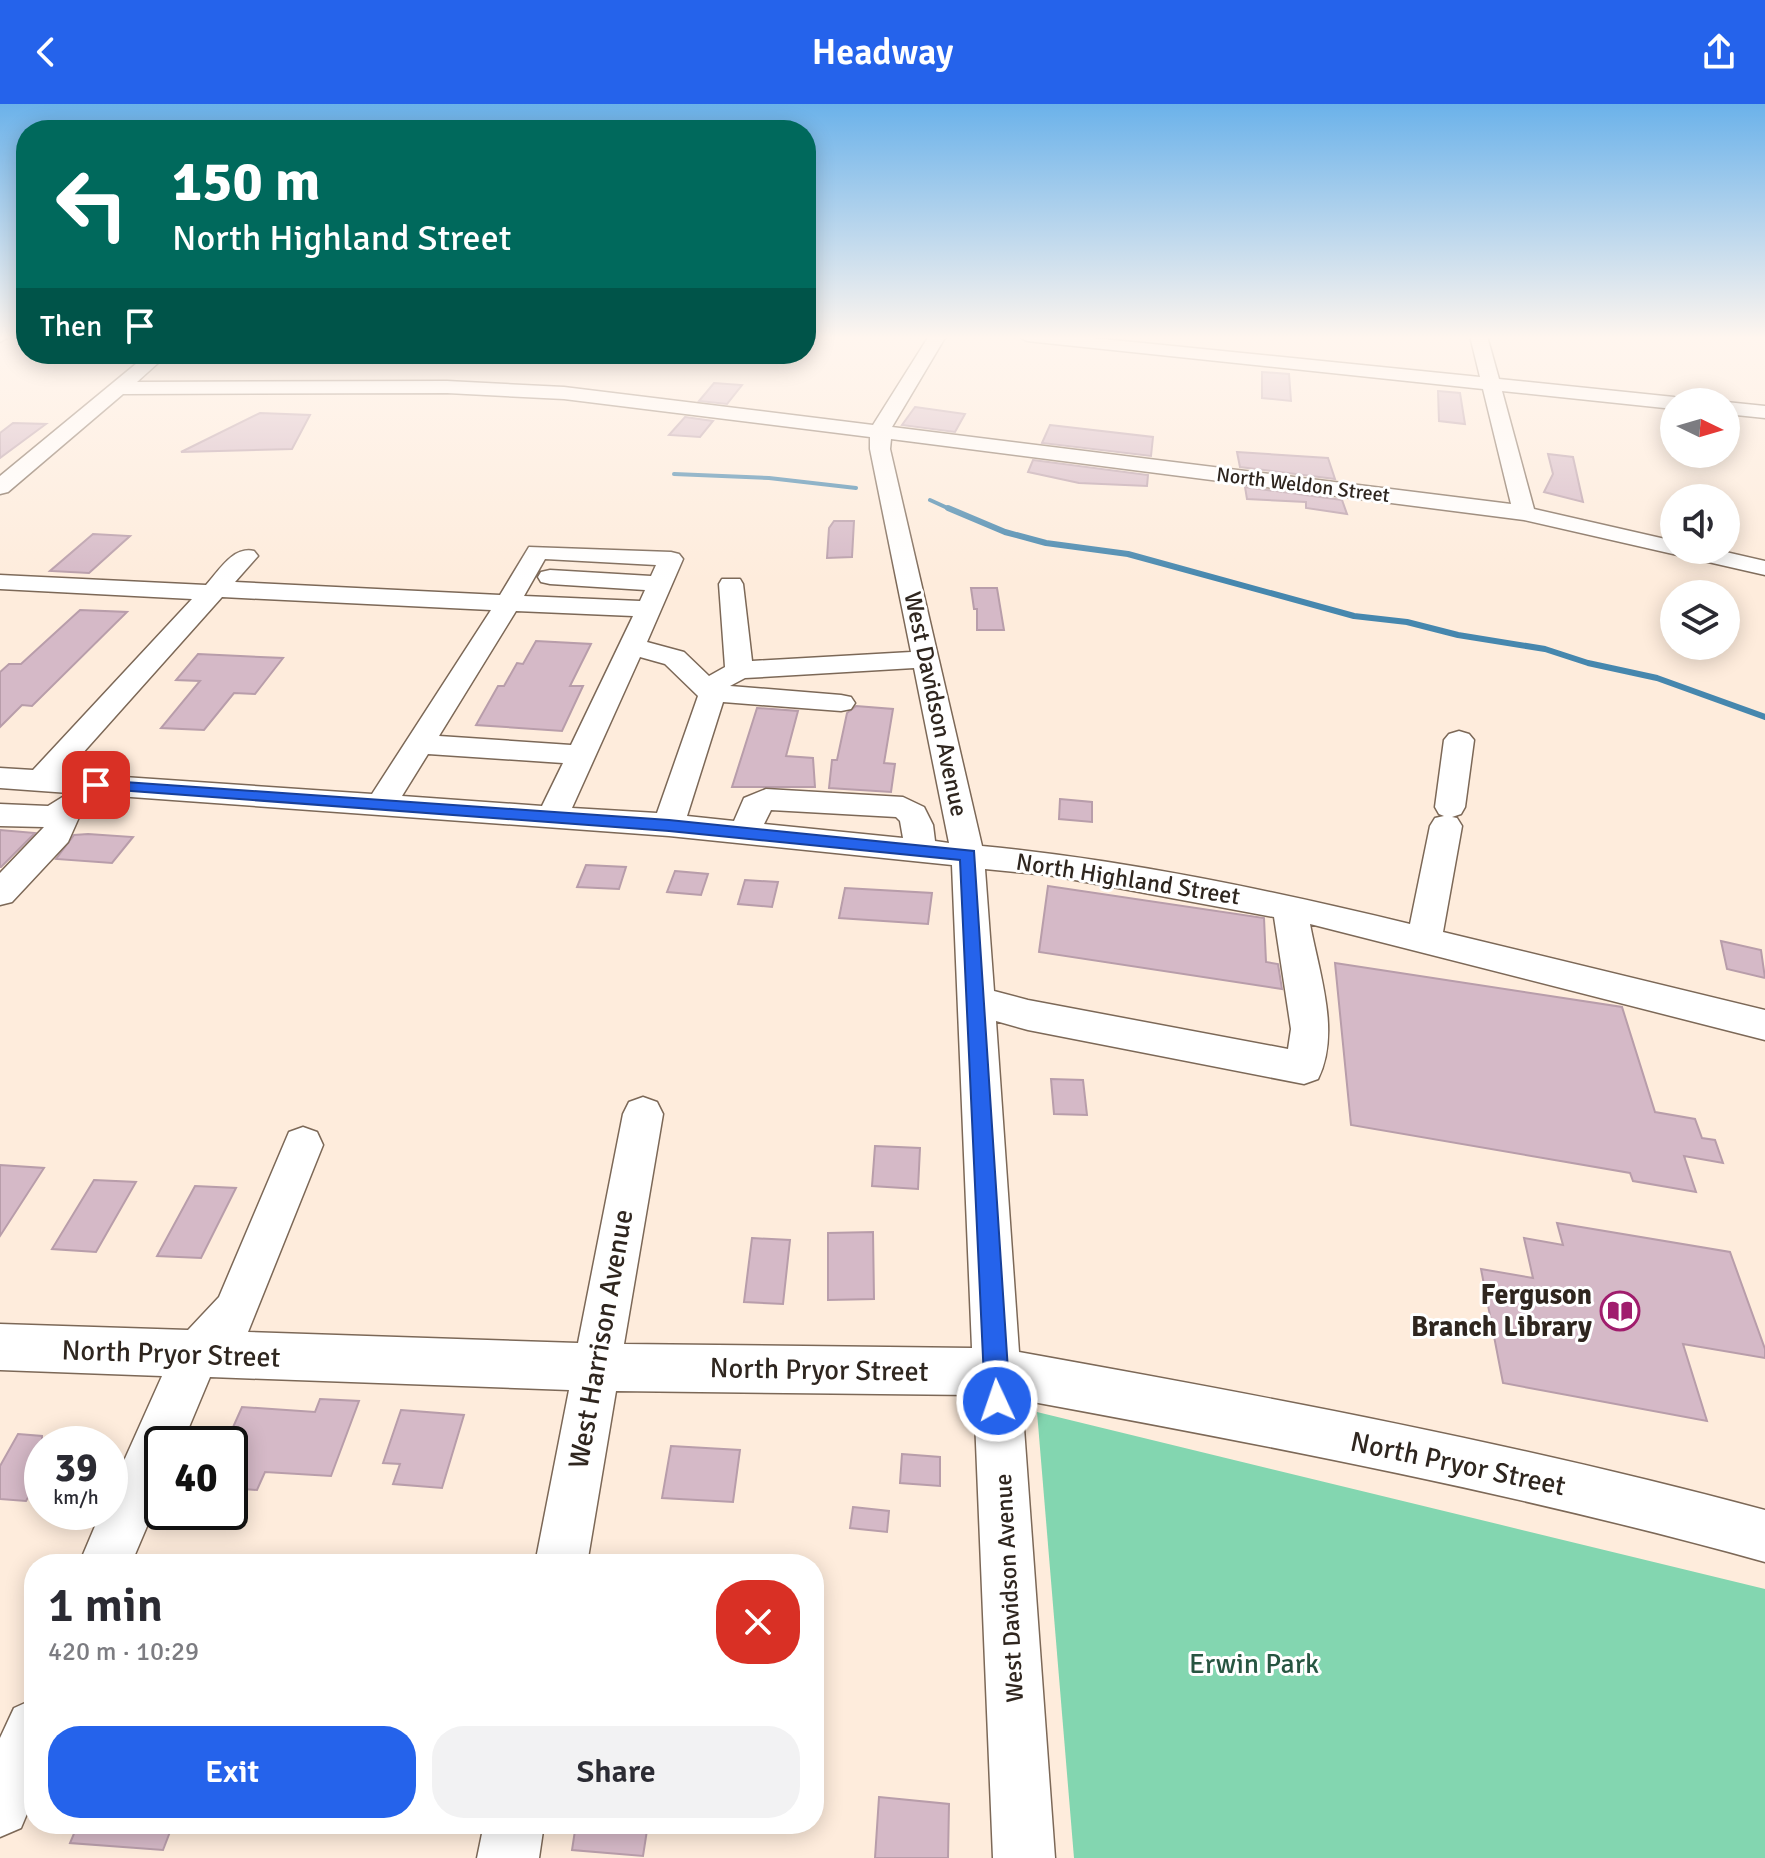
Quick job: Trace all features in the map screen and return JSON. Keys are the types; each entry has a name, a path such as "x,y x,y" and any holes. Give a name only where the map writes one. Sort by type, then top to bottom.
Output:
{"street":[{"path":"3,483 80,418"},
{"name":"North Weldon Street","path":"760,418 1524,513 1660,545"},
{"path":"880,432 888,418"},
{"path":"1500,418 1524,513"},
{"name":"West Davidson Avenue","path":"880,432 880,449 968,855 1024,1858"},
{"path":"41,780 246,556"},
{"path":"1740,562 1765,568"},
{"path":"380,806 524,576 654,597"},
{"path":"0,582 508,603 654,597"},
{"path":"731,584 739,670"},
{"path":"552,818 654,597"},
{"path":"631,649 670,656 681,662 703,688 713,693 841,703"},
{"path":"669,825 719,681 739,670 926,659"},
{"path":"1424,940 1448,817 1459,740"},
{"path":"419,744 581,755"},
{"name":"North Highland Street","path":"0,778 669,825 1077,869 1290,908 1765,1025"},
{"path":"0,815 48,818 66,812 96,785"},
{"path":"745,833 755,805 766,799 903,807 914,813 917,820 919,850"},
{"path":"0,893 57,834 66,812"},
{"path":"978,1001 1028,1015 1304,1068 1310,1029 1290,908"},
{"name":"West Harrison Avenue","path":"563,1554 643,1114"},
{"path":"109,1554 195,1356 235,1313 303,1145"},
{"name":"North Pryor Street","path":"0,1347 195,1356 596,1367 996,1372 1256,1419 1674,1511 1765,1536"},
{"path":"0,1807 24,1751"},
{"path":"508,1858 512,1834"}],"green space":[{"name":"Erwin Park","path":"1037,1412 1765,1589 1765,1858 1074,1858"}],"building":[{"path":"250,418 308,418 292,449 181,452"},
{"path":"684,418 713,421 700,437 669,435"},
{"path":"907,418 963,418 955,432 902,425"},
{"path":"1439,418 1464,418 1465,424 1439,421"},
{"path":"13,423 46,424 0,458 0,433"},
{"path":"1050,425 1153,437 1151,456 1042,443"},
{"path":"1237,452 1328,458 1335,479 1240,467"},
{"path":"1548,454 1573,457 1583,502 1544,492 1553,474"},
{"path":"1033,460 1148,475 1147,486 1079,483 1028,472"},
{"path":"1245,487 1342,500 1347,514 1306,508 1306,502 1247,499"},
{"path":"834,521 854,521 852,557 827,558 829,528"},
{"path":"93,534 130,536 89,573 50,571"},
{"path":"971,588 997,588 1004,630 977,630 977,609 974,609"},
{"path":"80,610 127,612 32,706 22,705 0,727 0,672 9,664 21,664"},
{"path":"536,641 591,644 570,686 583,686 562,731 476,725 498,686 504,686 517,663 523,664"},
{"path":"198,654 283,658 255,694 234,693 204,730 161,728 200,681 176,680"},
{"path":"856,706 893,709 884,763 895,764 891,792 829,788 832,760 837,760 847,713"},
{"path":"757,708 798,711 786,756 813,758 815,787 732,787"},
{"path":"1060,799 1092,802 1092,822 1059,819"},
{"path":"0,830 35,833 1,867 0,867"},
{"path":"74,835 133,837 112,863 56,859"},
{"path":"586,865 626,867 619,889 577,887"},
{"path":"675,871 708,874 701,895 667,892"},
{"path":"745,880 778,882 772,907 738,904"},
{"path":"1048,886 1264,918 1266,962 1278,964 1282,989 1039,952"},
{"path":"845,888 932,893 928,924 839,918"},
{"path":"1721,941 1761,950 1765,978 1727,969"},
{"path":"1335,963 1622,1007 1655,1112 1695,1119 1702,1138 1715,1140 1723,1163 1684,1156 1696,1192 1633,1181 1630,1173 1351,1125"},
{"path":"1051,1079 1083,1080 1087,1115 1054,1114"},
{"path":"875,1146 920,1148 918,1189 872,1186"},
{"path":"0,1165 44,1168 0,1236"},
{"path":"94,1180 136,1182 96,1252 52,1249"},
{"path":"195,1186 236,1188 201,1258 157,1256"},
{"name":"Ferguson Branch Library","path":"1557,1223 1730,1252 1765,1349 1765,1358 1683,1344 1707,1421 1503,1383 1481,1269 1533,1278 1524,1238 1563,1245"},
{"path":"873,1232 874,1299 828,1300 828,1233"},
{"path":"752,1238 790,1240 783,1304 744,1302"},
{"path":"320,1399 359,1401 331,1476 265,1472 257,1490 248,1489 248,1426 234,1426 242,1407 315,1412"},
{"path":"401,1410 464,1415 442,1488 393,1484 400,1464 383,1463"},
{"path":"18,1434 24,1434 24,1501 0,1499 0,1466"},
{"path":"671,1446 740,1450 733,1502 662,1498"},
{"path":"902,1454 940,1457 940,1486 900,1483"},
{"path":"853,1507 889,1511 887,1532 850,1528"},
{"path":"879,1797 949,1804 948,1858 875,1858"},
{"path":"74,1834 169,1834 163,1850 70,1843"},
{"path":"574,1834 646,1834 643,1856 572,1850"}],"waterway":[{"path":"674,474 769,478 856,488"},
{"path":"930,500 952,510"},
{"path":"948,508 1005,532 1046,543 1128,554 1354,616 1407,622 1458,635 1545,649 1588,663 1657,678 1765,717"}],"place":[{"name":"Ferguson Branch Library","path":"1620,1311"}],"route":[{"path":"96,785 669,825 968,855 997,1401"}]}
